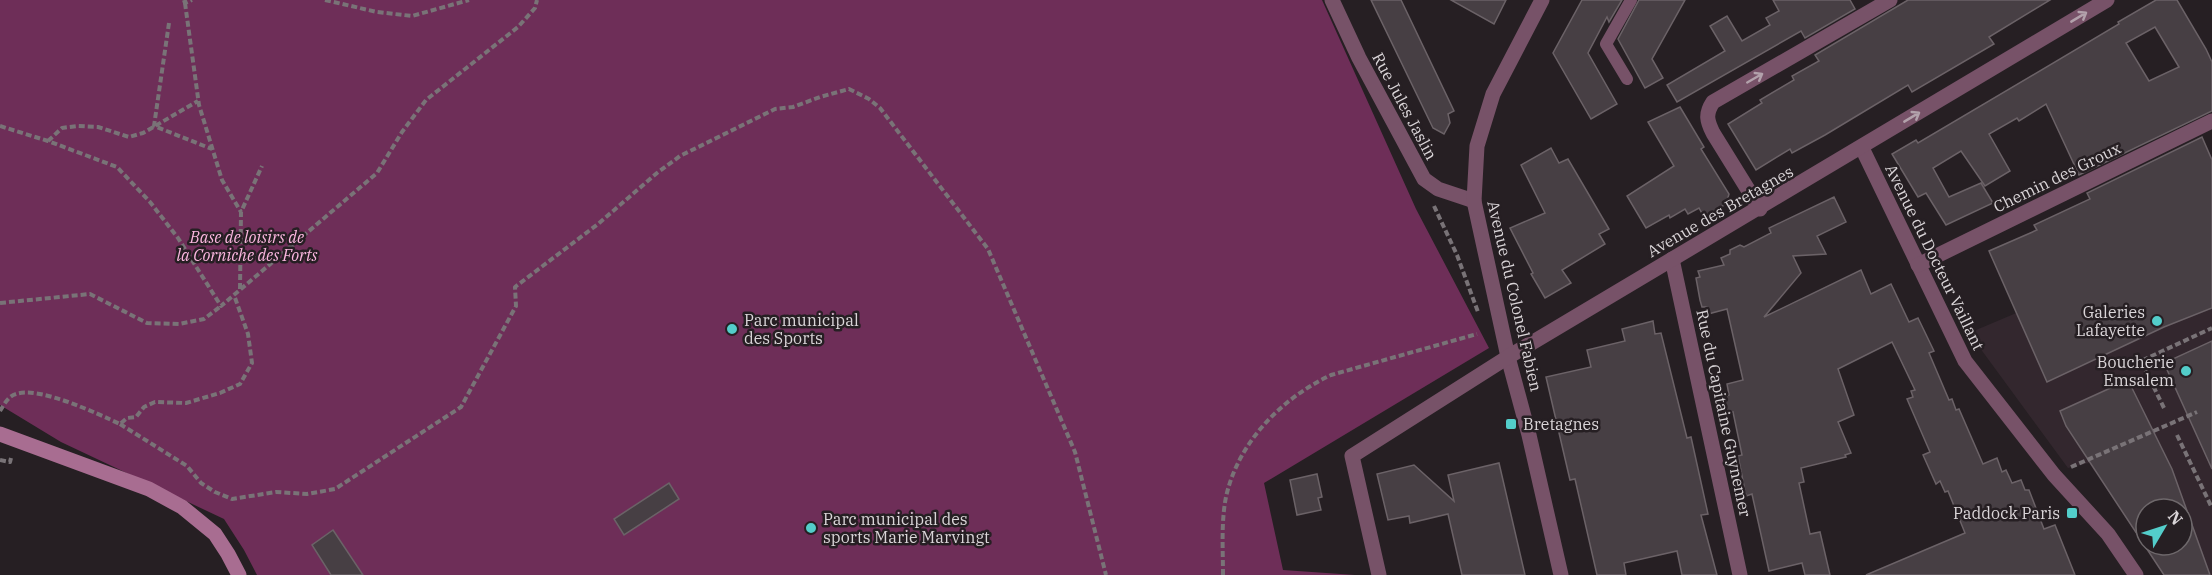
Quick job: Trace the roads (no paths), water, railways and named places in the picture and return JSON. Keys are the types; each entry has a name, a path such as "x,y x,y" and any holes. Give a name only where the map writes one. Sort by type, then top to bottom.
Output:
{"street":[{"name":"Rue Jules Jaslin","path":"1332,0 1359,58 1424,179 1438,189 1474,201"},
{"name":"Avenue du Colonel Fabien","path":"1542,0 1493,94 1477,146 1474,201 1508,357 1529,435 1561,575"},
{"path":"1760,209 1713,133 1707,121 1707,110 1713,102 1890,0"},
{"name":"Avenue des Bretagnes","path":"1379,575 1352,456 1508,357 2108,0"},
{"name":"Chemin des Groux","path":"1918,265 2212,121"},
{"name":"Avenue du Docteur Vaillant","path":"1862,148 1965,361 2054,475 2108,534 2136,575"},
{"name":"Rue du Capitaine Guynemer","path":"1672,259 1740,575"},
{"path":"0,434 149,489 182,507 215,534 238,575"}],"lane":[{"path":"1627,79 1606,44 1631,0"}],"place":[{"name":"Galeries Lafayette","path":"2157,321"},
{"name":"Parc municipal des Sports","path":"732,329"},
{"name":"Boucherie Emsalem","path":"2186,371"},
{"name":"Bretagnes","path":"1511,424"},
{"name":"Paddock Paris","path":"2072,513"},
{"name":"Parc municipal des sports Marie Marvingt","path":"811,528"}],"park label":[{"name":"Base de loisirs de la Corniche des Forts","path":"247,246"}]}
